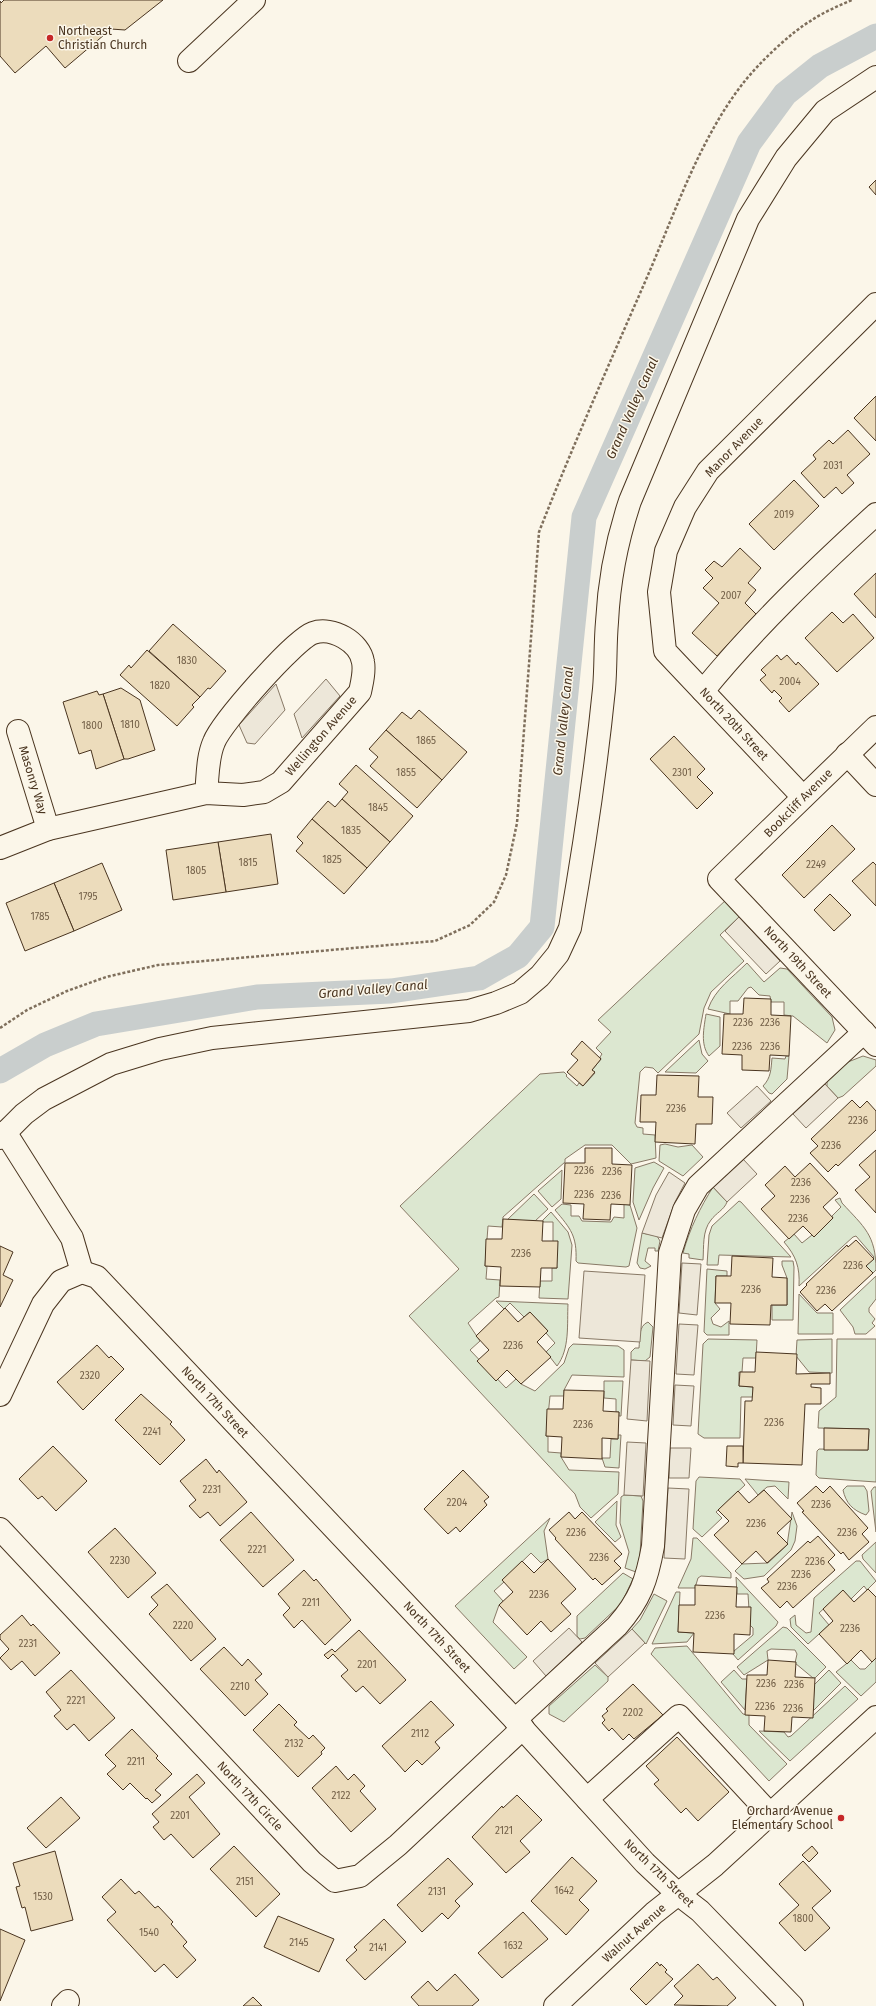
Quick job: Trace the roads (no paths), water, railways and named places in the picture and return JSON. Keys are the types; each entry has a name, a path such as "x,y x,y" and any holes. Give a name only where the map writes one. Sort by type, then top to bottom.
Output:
{"street":[{"path":"189,61 254,0"},
{"path":"0,1395 43,1304 62,1281 82,1272 72,1238 2,1135 24,1114 44,1099 111,1064 160,1049 212,1038 469,1012 520,993 540,976 558,954 570,928 596,754 604,688 607,621 612,575 620,529 630,501 748,219 786,158 825,111 876,77"},
{"name":"Manor Avenue","path":"665,651 659,592 666,551 685,507 708,471 876,304"},
{"path":"703,691 731,656 799,586 876,514"},
{"name":"Wellington Avenue","path":"0,848 48,829 206,793 243,795 264,792 281,782 360,692 364,676 363,661 357,648 347,639 332,632 314,632 299,642 228,717 214,742 208,765 206,793"},
{"name":"North 20th Street","path":"665,651 803,797"},
{"name":"Bookcliff Avenue","path":"719,879 876,727"},
{"name":"Masonry Way","path":"18,731 48,829"},
{"path":"847,754 876,784"},
{"name":"North 19th Street","path":"719,879 870,1038"},
{"name":"North 17th Circle","path":"0,1529 312,1862 335,1880 360,1876 398,1845 617,1626 630,1611 641,1592 648,1573 653,1546 670,1253 684,1210 698,1186 870,1038"},
{"name":"North 17th Street","path":"82,1272 97,1277 519,1724 645,1862 678,1894 700,1911 792,2006"},
{"path":"587,1799 678,1716 770,1814"},
{"name":"Walnut Avenue","path":"555,2006 678,1894 701,1878 876,1717"}],"waterway":[{"name":"Grand Valley Canal","path":"0,1071 45,1045 96,1024 257,997 391,991 479,978 518,956 542,927 584,517 749,143 785,94 820,66 876,36"}],"place":[{"name":"Northeast Christian Church","path":"50,38"},
{"name":"Orchard Avenue Elementary School","path":"841,1818"}]}
